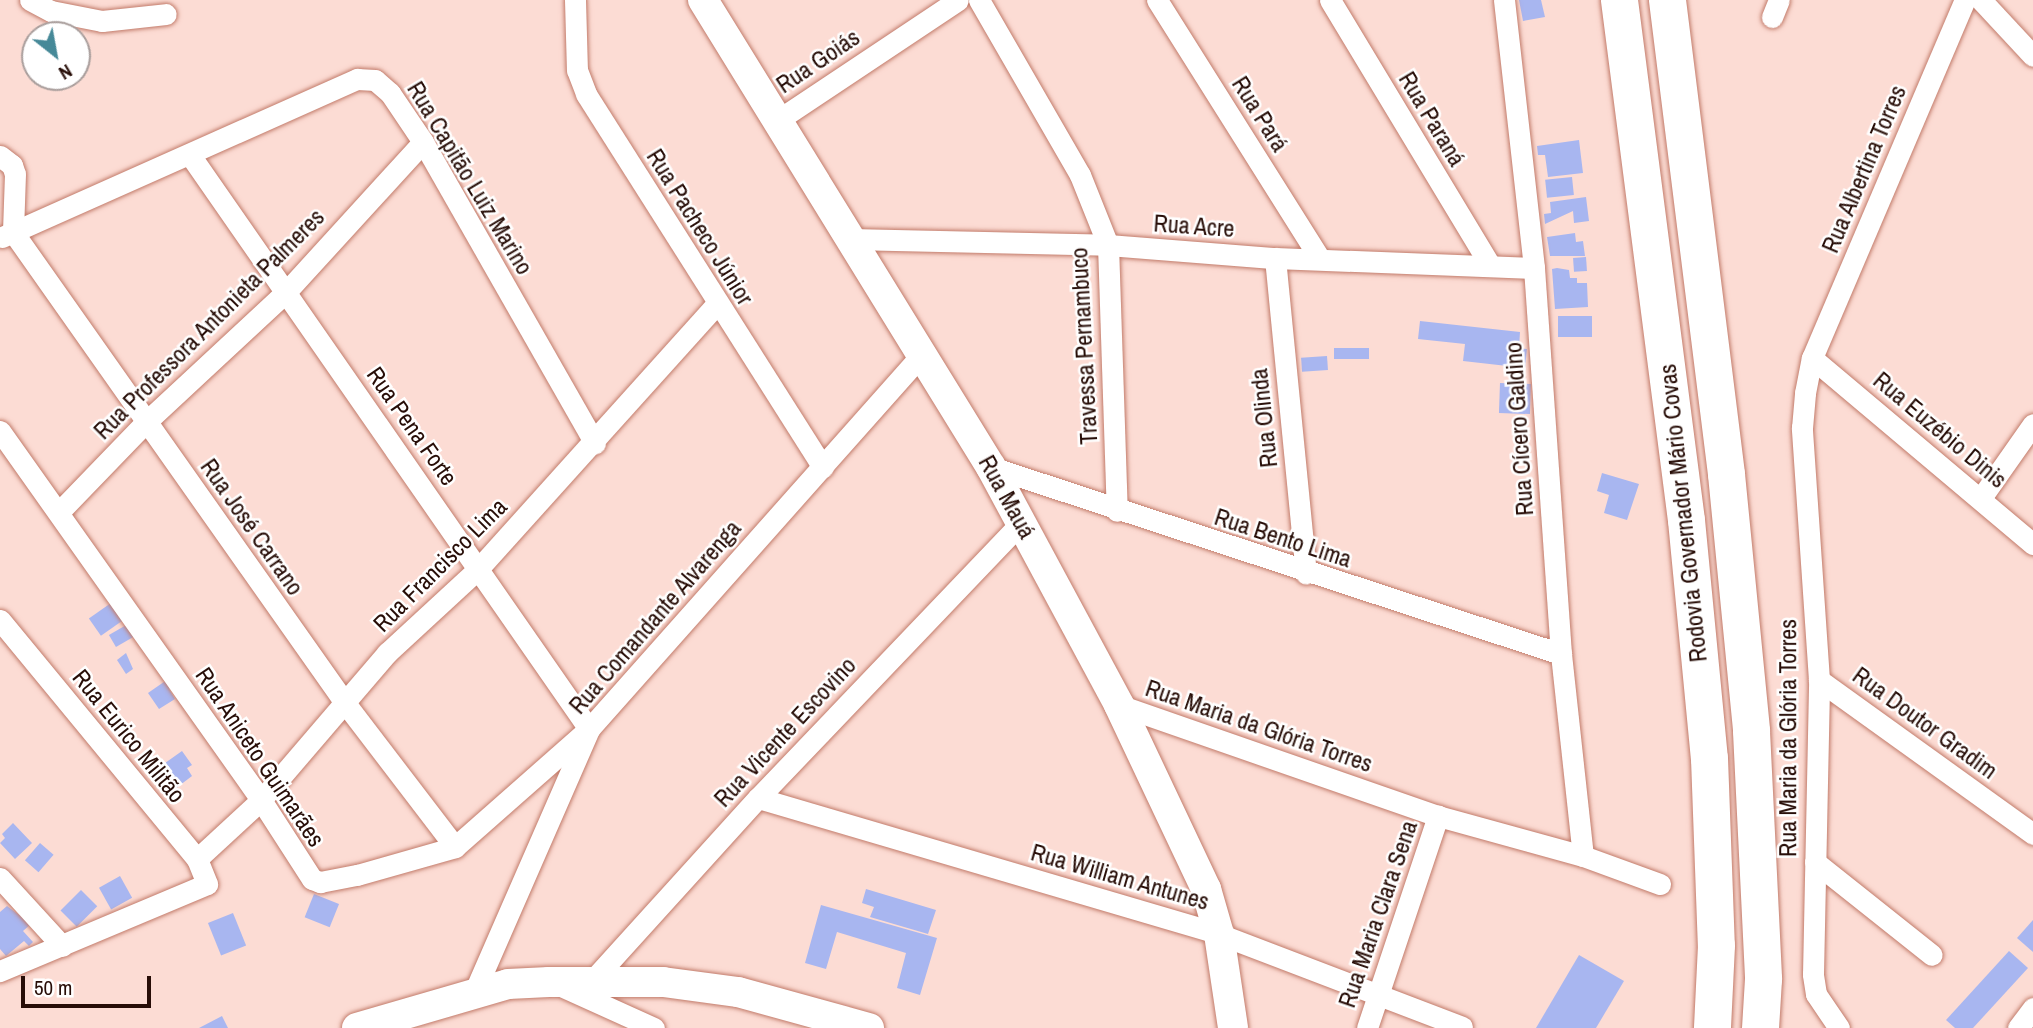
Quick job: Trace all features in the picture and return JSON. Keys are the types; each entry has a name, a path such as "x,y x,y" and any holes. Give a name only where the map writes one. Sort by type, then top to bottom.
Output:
{"highway":[{"name":"Rodovia Governador Mário Covas","path":"1619,0 1686,520 1709,758 1716,945 1712,1028"},
{"name":"Rodovia Governador Mário Covas","path":"1667,0 1725,461 1750,717 1763,979 1760,1028"},
{"path":"1694,1028 1716,945"},
{"path":"1763,979 1772,1028"}],"street":[{"path":"30,0 51,11 102,22 166,15"},
{"name":"Rua Pacheco Júnior","path":"575,0 577,70 586,94 823,467"},
{"name":"Rua Mauá","path":"703,0 991,467 1119,705 1191,855 1219,934 1233,1028"},
{"name":"Rua Goiás","path":"778,120 958,0"},
{"name":"Travessa Pernambuco","path":"979,0 1080,175 1108,245 1117,511"},
{"name":"Rua Pará","path":"1157,0 1319,257"},
{"name":"Rua Paraná","path":"1330,0 1490,265"},
{"name":"Rua Cícero Galdino","path":"1504,0 1534,268 1561,654 1583,856"},
{"name":"Rua Albertina Torres","path":"1812,358 1965,0"},
{"path":"1981,0 2033,56"},
{"name":"Rua Capitão Luiz Marino","path":"6,235 357,79 375,80 390,93 423,142 595,443"},
{"name":"Rua Professora Antonieta Palmeres","path":"60,511 146,422 286,292 423,142"},
{"name":"Rua Pena Forte","path":"190,155 589,729"},
{"path":"0,156 12,165 15,174 6,235"},
{"name":"Rua José Carrano","path":"6,235 146,422 345,703 455,847"},
{"name":"Rua Acre","path":"850,239 1108,245 1275,258 1319,257 1534,268"},
{"name":"Rua Olinda","path":"1275,258 1306,573"},
{"name":"Rua Francisco Lima","path":"197,859 261,800 387,653 479,568 595,443 717,304"},
{"name":"Rua Comandante Alvarenga","path":"473,995 589,729 923,353"},
{"name":"Rua Euzébio Dinis","path":"1812,358 2033,544"},
{"name":"Rua Maria da Glória Torres","path":"1812,358 1802,428 1819,680 1812,974 1816,993 1839,1028"},
{"path":"1981,498 2033,424"},
{"name":"Rua Aniceto Guimarães","path":"0,431 60,511 261,800 305,872 320,882 455,847 589,729"},
{"name":"Rua Bento Lima","path":"991,467 1117,511 1561,654"},
{"name":"Rua Vicente Escovino","path":"590,983 758,797 1022,522"},
{"name":"Rua Eurico Militão","path":"0,620 197,859 207,878 204,888 62,946"},
{"name":"Rua Doutor Gradim","path":"1819,680 2033,834"},
{"name":"Rua Maria da Glória Torres","path":"1119,705 1438,816 1583,856 1660,884"},
{"name":"Rua William Antunes","path":"758,797 1219,934 1462,1027"},
{"name":"Rua Maria Clara Sena","path":"1367,1028 1438,816"},
{"path":"1815,862 1932,955"},
{"path":"0,878 62,946 0,971"},
{"path":"549,982 654,1028"},
{"path":"357,1028 508,984 549,982 663,982 738,992 869,1028"},
{"path":"2018,1028 2033,1008"}],"building":[{"path":"1519,0 1541,0 1545,17 1523,21"},
{"path":"1579,140 1583,173 1548,177 1545,155 1538,155 1537,146"},
{"path":"1572,177 1574,195 1547,198 1545,180"},
{"path":"1586,197 1589,221 1574,223 1573,211 1545,224 1544,214 1551,213 1550,202"},
{"path":"1575,233 1576,242 1583,241 1585,256 1550,256 1547,237"},
{"path":"1586,257 1587,271 1574,272 1573,258"},
{"path":"1552,269 1569,270 1570,278 1577,278 1577,283 1587,283 1588,307 1555,309"},
{"path":"1558,316 1592,316 1592,337 1558,337"},
{"path":"1420,321 1520,332 1519,348 1527,349 1525,368 1463,361 1465,344 1418,339"},
{"path":"1334,348 1369,348 1369,359 1334,359"},
{"path":"1327,356 1328,370 1302,372 1301,358"},
{"path":"1500,383 1531,384 1530,414 1499,413"},
{"path":"1602,473 1639,484 1627,520 1604,513 1609,495 1597,491"},
{"path":"111,603 123,620 101,636 89,618"},
{"path":"128,624 135,636 116,647 109,635"},
{"path":"126,653 133,669 126,674 117,660"},
{"path":"171,677 176,684 169,689 175,699 159,709 148,693"},
{"path":"182,751 192,765 187,768 192,776 167,795 151,773"},
{"path":"13,823 32,843 15,859 0,843 5,838 2,834"},
{"path":"40,843 54,855 38,872 25,860"},
{"path":"120,876 132,898 111,910 99,888"},
{"path":"866,889 936,910 928,934 870,917 874,907 862,903"},
{"path":"81,890 97,906 77,927 60,911"},
{"path":"314,894 339,904 330,927 305,917"},
{"path":"821,905 937,938 920,995 897,988 906,953 837,932 826,969 805,963"},
{"path":"7,906 31,924 23,931 33,942 29,946 24,941 6,956 0,949 0,912"},
{"path":"233,913 246,945 221,956 208,923"},
{"path":"2033,920 2033,952 2017,938"},
{"path":"2009,951 2028,968 1973,1028 1955,1028 1946,1020"},
{"path":"1579,955 1624,981 1596,1028 1536,1028"},
{"path":"222,1016 228,1028 199,1028"}]}
